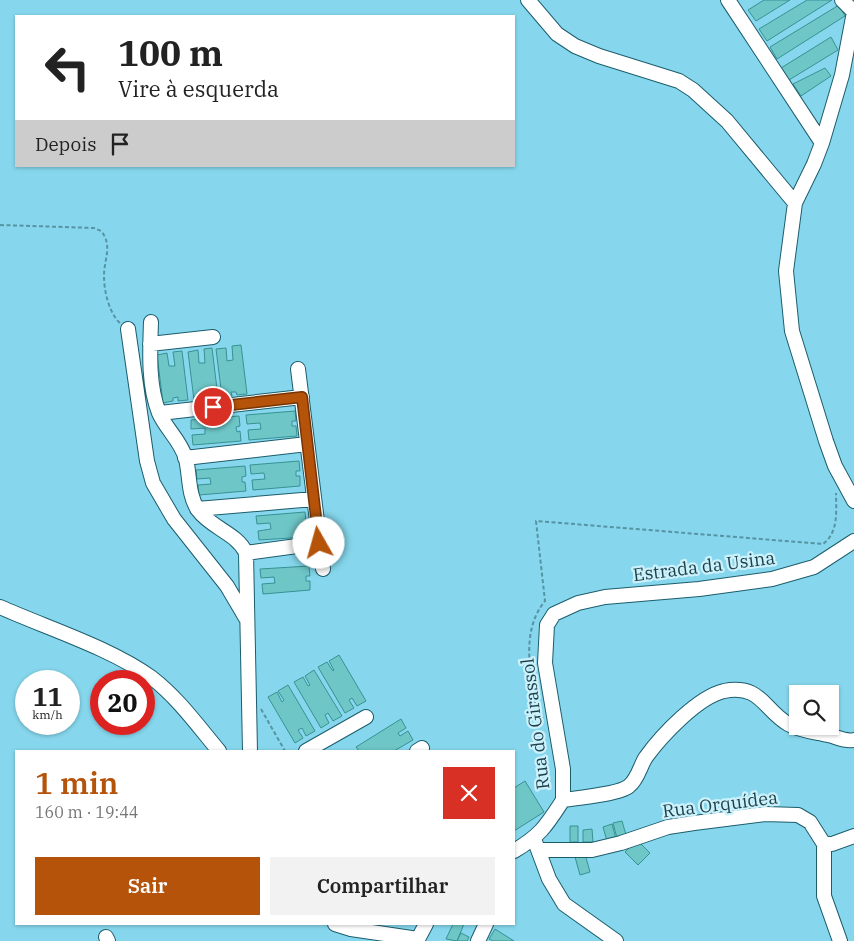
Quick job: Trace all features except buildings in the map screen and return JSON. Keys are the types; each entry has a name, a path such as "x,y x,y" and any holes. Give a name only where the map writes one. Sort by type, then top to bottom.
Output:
{"street":[{"path":"528,0 557,34 575,46 599,56 678,81 693,90 727,121 796,202"},
{"path":"728,0 822,143"},
{"path":"842,0 854,12 842,75 822,143 796,202 786,271 792,331 826,441 838,472 854,501"},
{"path":"151,322 152,383 160,413 185,458 190,488 197,509 236,540 246,553 248,572 247,685 250,750"},
{"path":"128,329 147,461 153,483 174,519 227,586 248,623"},
{"path":"150,344 213,337"},
{"path":"298,369 323,569"},
{"path":"160,413 302,397"},
{"path":"185,458 307,444"},
{"path":"197,509 314,499"},
{"name":"Estrada da Usina","path":"554,614 578,603 605,597 699,589 772,579 814,567 854,541"},
{"path":"246,553 319,543"},
{"path":"0,607 98,650 151,678 167,691 218,750"},
{"name":"Rua do Girassol","path":"554,614 547,625 545,663 563,770 563,800"},
{"path":"616,941 588,924 564,904 549,879 537,844 542,831 563,800 613,792 630,786 646,757 672,728 696,706 721,692 736,689 747,690 756,695 787,724 842,740 854,740"},
{"path":"308,750 366,717"},
{"name":"Rua Orquídea","path":"537,844 592,850 668,828 765,814 798,815 804,818 814,828 824,844"},
{"path":"840,941 824,896 824,844 832,844 854,836"},
{"path":"515,851 537,844"},
{"path":"337,925 417,940 425,925"},
{"path":"478,941 486,925"}],"path":[{"path":"0,224 94,228 101,230 108,243 104,275 108,299 114,317 128,329"},
{"path":"556,726 536,714 529,655 529,631 535,612 545,601 536,521 824,544 830,539 834,529 836,492"},
{"path":"256,702 284,750"}],"route":[{"path":"213,407 302,397 319,543"}]}
